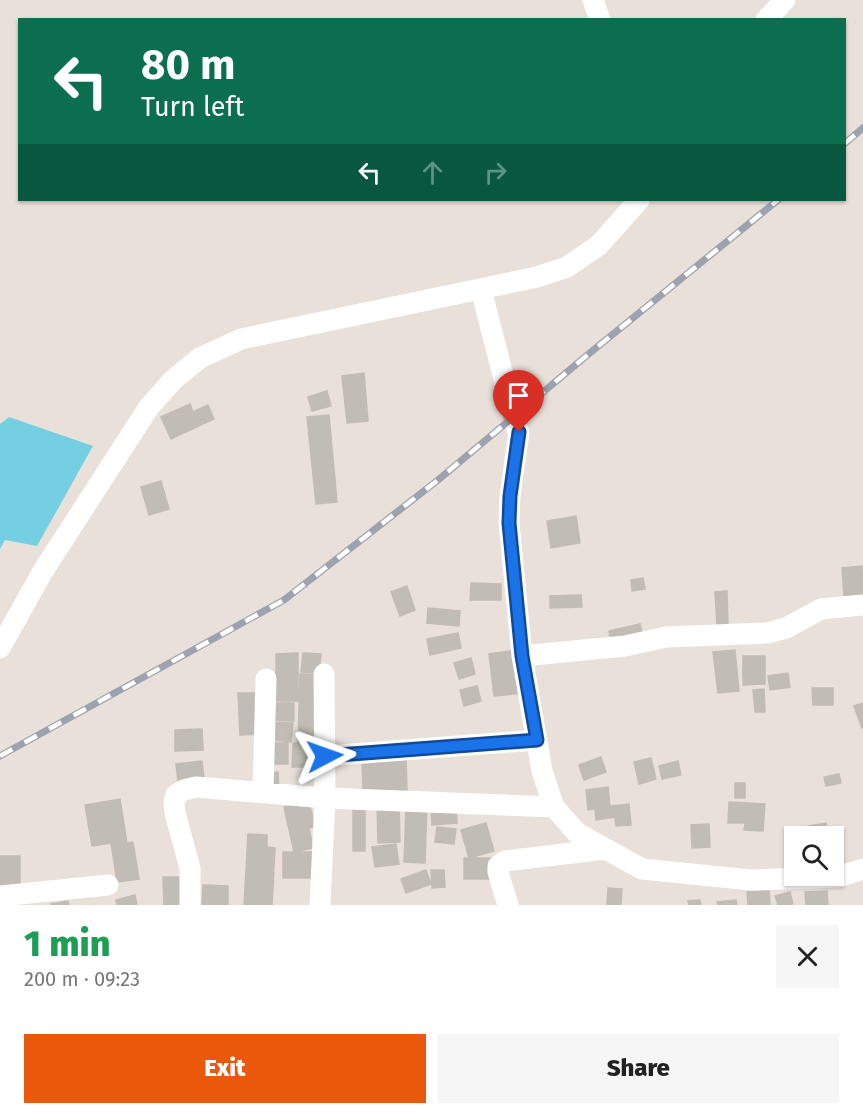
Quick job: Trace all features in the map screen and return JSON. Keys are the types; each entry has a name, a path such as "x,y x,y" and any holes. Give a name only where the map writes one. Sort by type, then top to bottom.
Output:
{"street":[{"path":"593,0 599,18"},
{"path":"768,18 785,0"},
{"path":"0,648 43,571 149,407 173,380 200,358 241,339 537,277 567,267 599,245 638,201"},
{"path":"481,289 509,399"},
{"path":"518,429 509,523 522,656 542,771 554,807 577,833 642,869 751,880 838,877 863,869"},
{"path":"522,656 625,646 666,637 767,633 786,628 821,609 863,605"},
{"path":"320,905 325,798 324,674"},
{"path":"263,792 267,679"},
{"path":"325,756 537,740"},
{"path":"190,905 190,868 174,802 176,795 184,790 196,787 325,798 554,807"},
{"path":"508,905 498,872 498,867 505,861 606,849"},
{"path":"0,896 108,885"}],"water":[{"path":"9,417 93,446 37,546 5,540 0,549 0,424"}],"building":[{"path":"364,373 368,421 347,423 342,376"},
{"path":"327,391 331,406 312,411 308,397"},
{"path":"190,404 193,412 208,405 214,419 171,439 161,417"},
{"path":"329,415 337,502 316,504 307,417"},
{"path":"161,481 169,509 149,515 141,487"},
{"path":"576,516 580,543 551,548 547,521"},
{"path":"862,566 863,595 844,596 842,568"},
{"path":"643,578 645,589 632,591 631,580"},
{"path":"471,583 501,584 501,600 470,600"},
{"path":"407,586 415,610 400,616 391,592"},
{"path":"727,591 728,626 717,627 715,592"},
{"path":"581,595 582,607 550,608 550,596"},
{"path":"428,608 460,611 459,626 427,623"},
{"path":"640,624 644,642 612,649 609,631"},
{"path":"458,633 461,648 430,655 427,639"},
{"path":"518,650 524,693 494,696 489,654"},
{"path":"735,650 739,691 718,693 713,652"},
{"path":"298,653 298,701 276,701 276,654"},
{"path":"303,653 321,654 319,673 301,672"},
{"path":"743,656 765,656 765,684 743,685"},
{"path":"471,658 475,674 459,679 454,663"},
{"path":"788,673 790,687 770,690 768,676"},
{"path":"300,674 323,675 322,742 298,742"},
{"path":"477,686 481,701 464,706 460,690"},
{"path":"812,688 833,688 833,705 813,705"},
{"path":"764,689 765,712 755,712 753,690"},
{"path":"238,693 258,693 260,734 240,735"},
{"path":"274,703 294,703 294,721 274,720"},
{"path":"863,703 863,728 862,728 854,706"},
{"path":"274,722 293,723 291,742 272,740"},
{"path":"202,729 203,750 175,751 175,730"},
{"path":"270,743 288,743 288,764 270,764"},
{"path":"293,743 322,744 321,767 292,767"},
{"path":"406,757 407,791 363,792 362,758"},
{"path":"601,757 606,772 584,780 579,765"},
{"path":"651,758 656,779 639,784 634,762"},
{"path":"202,761 204,779 178,782 176,764"},
{"path":"678,761 681,775 662,779 659,766"},
{"path":"278,772 279,789 267,790 266,773"},
{"path":"839,774 841,783 826,786 824,777"},
{"path":"735,783 745,783 745,798 735,798"},
{"path":"608,787 610,806 629,804 631,825 616,826 615,817 596,820 595,809 588,810 586,790"},
{"path":"120,799 127,843 133,842 139,879 117,882 111,843 92,846 85,805"},
{"path":"309,801 315,827 309,828 313,848 294,852 284,807"},
{"path":"399,802 400,842 378,843 377,803"},
{"path":"729,802 765,804 763,831 744,830 745,823 728,823"},
{"path":"406,805 427,805 425,863 404,862"},
{"path":"456,806 457,823 432,825 431,808"},
{"path":"353,810 365,811 365,851 353,851"},
{"path":"486,823 494,851 469,858 461,830"},
{"path":"826,823 826,826 808,826"},
{"path":"709,824 710,847 692,848 691,825"},
{"path":"437,827 456,829 454,844 435,842"},
{"path":"248,834 267,835 267,847 275,848 272,905 244,905"},
{"path":"396,844 399,864 375,867 372,847"},
{"path":"283,852 315,852 315,878 283,878"},
{"path":"0,856 20,856 20,888 0,888"},
{"path":"464,858 497,858 497,879 464,879"},
{"path":"426,870 431,884 406,893 401,879"},
{"path":"431,870 444,870 445,887 432,888"},
{"path":"163,877 181,877 182,905 164,905"},
{"path":"203,885 228,886 228,905 202,905"},
{"path":"608,888 622,889 621,905 607,905"},
{"path":"769,891 770,905 748,905 747,892"},
{"path":"827,891 828,905 806,905 805,892"},
{"path":"790,892 793,904 778,905 775,896"},
{"path":"135,895 137,905 117,905 116,900"},
{"path":"700,900 701,905 689,905 688,901"},
{"path":"736,900 737,905 718,905 717,902"},
{"path":"68,901 69,905 51,904"}],"tunnel":[{"path":"509,399 517,429"}],"railway":[{"path":"846,142 863,128"},
{"path":"0,756 284,600 438,480 777,201"}],"route":[{"path":"325,756 537,740 522,656 509,523 510,496 519,432"}]}
